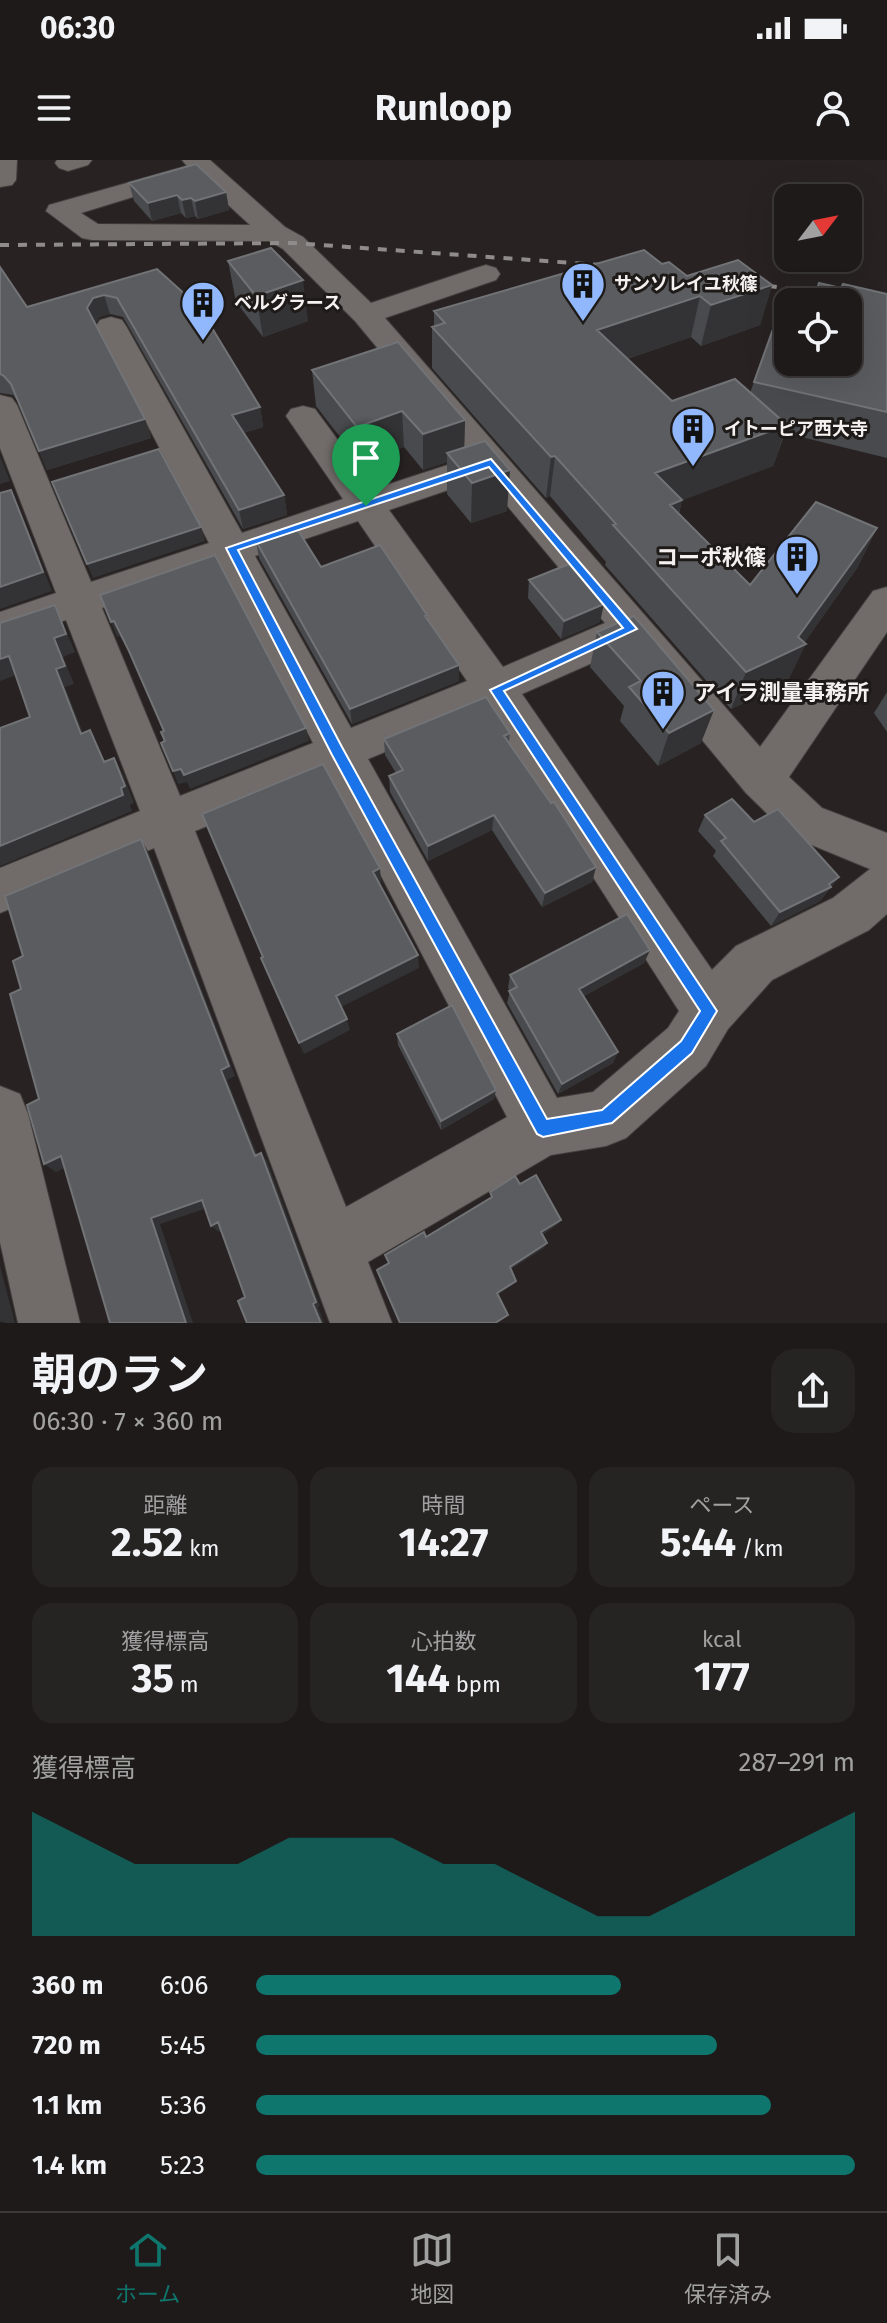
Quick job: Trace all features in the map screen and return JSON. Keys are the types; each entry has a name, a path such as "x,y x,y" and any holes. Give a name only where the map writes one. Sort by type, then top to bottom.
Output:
{"street":[{"path":"275,233 92,232 59,211 200,164 275,233 293,243 366,315 762,780 806,822 887,854"},
{"path":"366,315 486,274"},
{"path":"111,326 162,449 232,548 337,751 543,1128"},
{"path":"0,405 167,820 361,1323"},
{"path":"303,416 496,690 709,1011"},
{"path":"0,627 491,463"},
{"path":"762,780 887,601"},
{"path":"0,891 337,751 496,690 631,629"},
{"path":"333,1248 543,1128 606,1118 687,1047 709,1011 754,963 851,914 887,884"},
{"path":"0,1114 49,1323"}],"building":[{"path":"196,164 226,192 195,201 191,198 182,200 177,195 148,203 129,183"},
{"path":"271,248 303,280 256,296 228,261"},
{"path":"644,250 662,264 669,262 687,276 738,260 772,285 711,305 700,296 597,330 672,401 735,379 787,425 655,473 682,500 670,505 750,585 816,502 877,528 798,637 806,644 746,672 555,456 551,457 432,327 445,323 434,311"},
{"path":"0,267 27,307 157,269 188,297 192,295 260,407 232,415 284,495 239,510 117,298 104,295 93,298 87,308 145,419 39,451 11,384 0,374"},
{"path":"819,283 841,288 817,288"},
{"path":"862,288 887,294 887,412 754,382 774,326 774,376 862,376"},
{"path":"398,342 465,420 423,434 402,411 357,427 312,370"},
{"path":"485,441 510,470 472,483 447,453"},
{"path":"159,449 201,527 87,564 52,482"},
{"path":"11,490 43,572 0,587 0,493"},
{"path":"296,527 321,567 380,545 459,665 350,709 256,541"},
{"path":"215,555 306,728 184,775 181,769 173,771 161,743 165,741 161,732 164,731 100,595"},
{"path":"569,564 604,604 564,621 529,580"},
{"path":"55,605 66,634 54,638 65,666 56,669 81,734 90,730 104,762 114,758 125,786 121,788 123,795 0,846 0,728 30,717 9,656 0,659 0,623"},
{"path":"634,616 714,710 669,733 629,687 641,681 597,632"},
{"path":"486,697 510,733 504,736 551,803 554,802 596,867 545,893 494,815 428,846 389,776 403,770 384,739"},
{"path":"323,764 380,868 373,872 418,955 336,996 347,1019 299,1043 202,814"},
{"path":"732,799 754,822 778,809 839,877 829,884 831,887 780,912 721,841 726,838 705,815"},
{"path":"141,839 229,1066 221,1070 255,1156 261,1153 321,1323 247,1323 238,1301 245,1297 218,1222 211,1226 202,1200 151,1218 186,1323 110,1323 61,1156 44,1164 27,1105 39,1099 10,994 21,989 13,961 23,956 5,896"},
{"path":"627,914 650,950 579,989 618,1052 562,1084 509,991 517,987 510,975"},
{"path":"452,1005 496,1090 441,1121 397,1034"},
{"path":"536,1175 561,1220 541,1232 547,1243 510,1267 516,1281 497,1293 508,1315 495,1323 400,1323 377,1270 389,1263 385,1255 424,1232 426,1237 492,1197 490,1192 515,1176 520,1184"}],"railway":[{"path":"0,245 293,243 615,266"},
{"path":"750,283 783,288"}],"place":[{"name":"サンソレイユ秋篠","path":"583,323"},
{"name":"ベルグラース","path":"203,342"},
{"name":"イトーピア西大寺","path":"693,468"},
{"name":"コーポ秋篠","path":"797,596"},
{"name":"アイラ測量事務所","path":"663,731"}],"route":[{"path":"491,463 631,629 496,690 709,1011 687,1047 606,1118 543,1128 337,751 232,548 366,506 491,463"}]}
